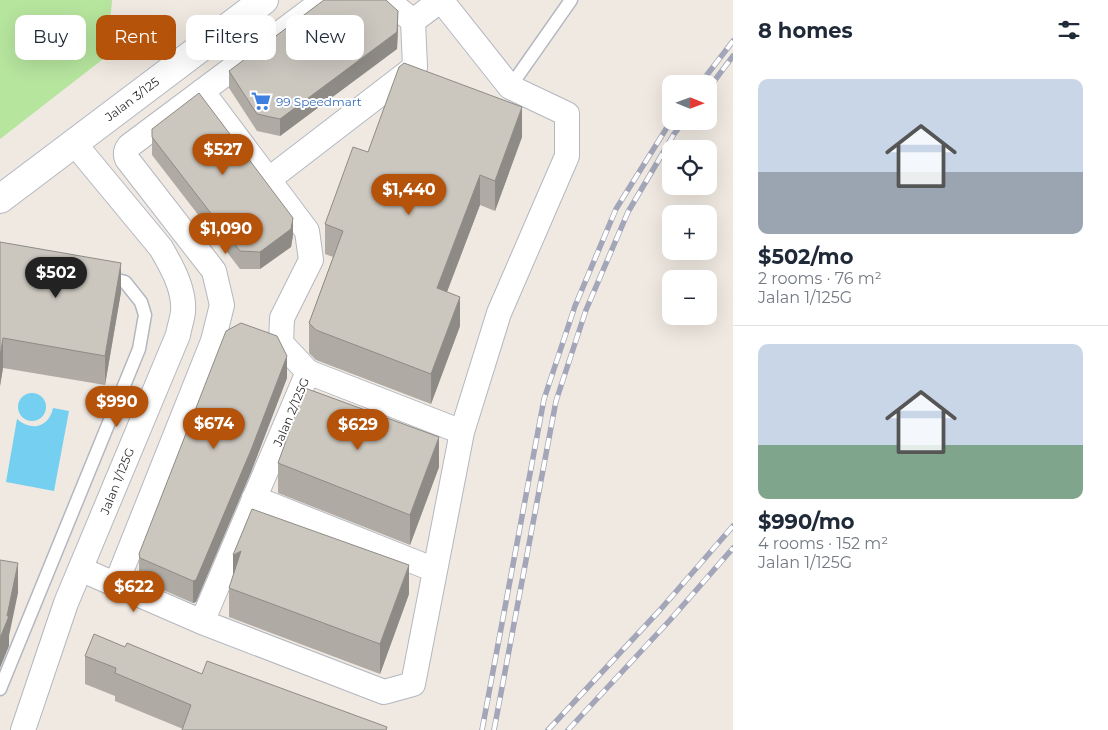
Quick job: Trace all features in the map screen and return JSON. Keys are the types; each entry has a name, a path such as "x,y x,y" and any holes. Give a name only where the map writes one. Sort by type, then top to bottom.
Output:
{"street":[{"name":"Jalan 3/125","path":"0,199 264,0"},
{"path":"116,584 213,341 222,305 214,272 127,159 126,150 324,0"},
{"path":"268,180 415,67 413,21 387,0"},
{"path":"80,569 202,622 384,692 413,684 462,432 499,313 567,156 567,114 510,87 441,0 413,21"},
{"name":"Jalan 2/125G","path":"202,91 307,231 311,260 282,318 281,343 308,372 202,622"},
{"name":"Jalan 1/125G","path":"23,730 66,603 178,335 183,311 179,287 172,266 161,248 74,143"},
{"path":"308,372 462,432"},
{"path":"254,498 435,570"}],"lane":[{"path":"510,87 570,0"},
{"path":"0,689 139,349 145,315 141,302 125,282 92,274"}],"green space":[{"path":"0,0 112,0 111,15 96,15 96,60 102,60 0,139"}],"water":[{"path":"32,393 42,397 46,407 42,417 32,421 22,417 18,407 22,397"},
{"path":"53,408 69,411 54,491 6,482 17,419 28,425 39,426 48,420"}],"building":[{"path":"324,0 386,0 398,11 397,32 364,57 364,15 304,15"},
{"path":"286,28 286,60 359,60 280,119 257,114 229,71 244,60 276,60 276,36"},
{"path":"404,63 522,107 495,181 480,175 437,288 460,297 431,374 316,330 309,323 343,231 325,224 353,147 368,152 399,67"},
{"path":"199,93 293,218 291,229 260,252 240,251 152,137 152,129"},
{"path":"0,242 121,263 105,356 3,338 0,357"},
{"path":"241,323 277,336 287,356 251,450 196,580 193,581 140,558 139,554 226,331"},
{"path":"305,388 439,437 410,515 278,463"},
{"path":"252,509 409,565 380,644 229,588 241,551 233,555"},
{"path":"0,560 18,563 7,616 9,616 0,638"},
{"path":"94,634 125,647 127,643 202,674 207,661 387,727 386,730 182,730 191,705 115,673 116,668 85,656"}],"railway":[{"path":"707,75 733,41"},
{"path":"718,76 733,56"},
{"path":"482,730 544,399 575,306 616,209 665,130"},
{"path":"494,730 556,401 586,310 628,212 677,130"},
{"path":"548,730 660,610 733,526"},
{"path":"568,730 671,619 733,548"}],"place":[{"name":"99 Speedmart","path":"261,101"}]}
